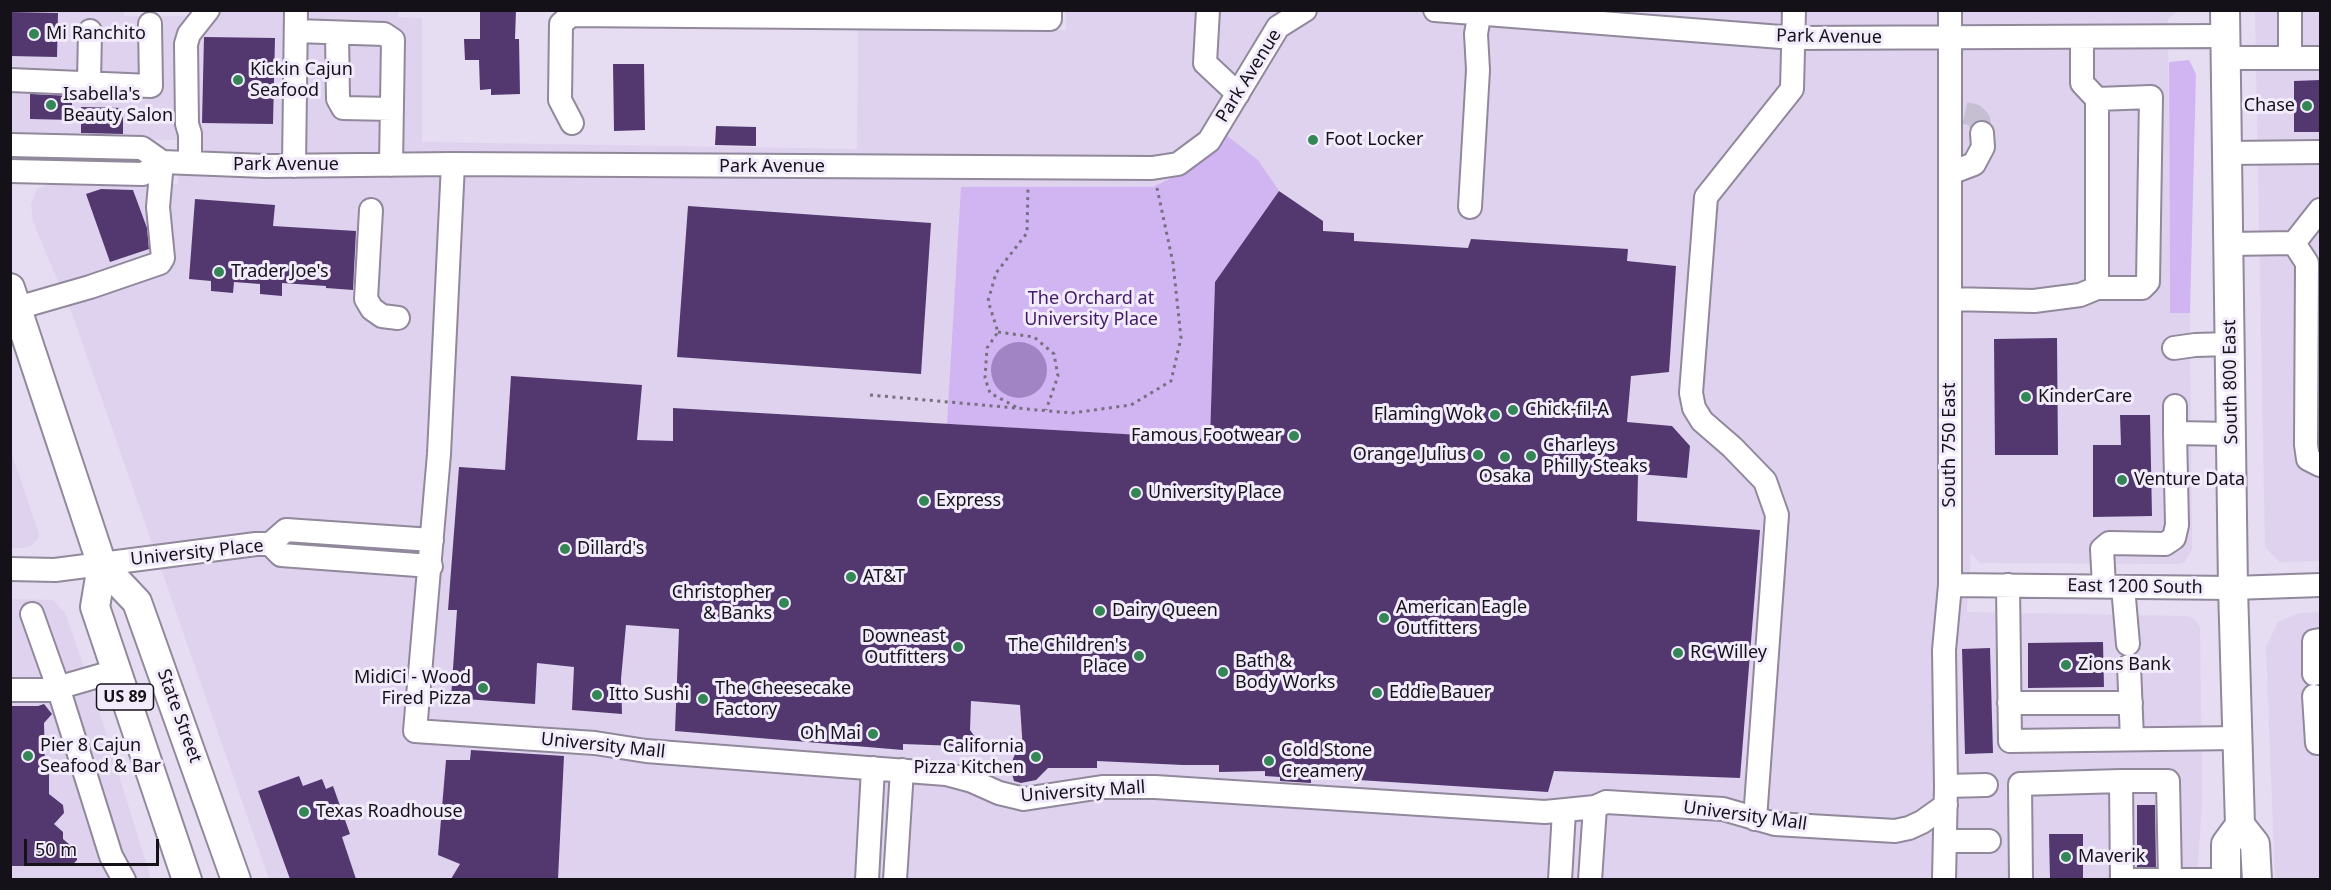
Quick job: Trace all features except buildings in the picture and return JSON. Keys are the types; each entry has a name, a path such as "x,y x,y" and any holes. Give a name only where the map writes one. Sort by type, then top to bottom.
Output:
{"main road":[{"name":"South 800 East","path":"2225,35 2233,588 2240,825 2255,844 2257,879"},
{"name":"State Street","path":"15,315 102,565 137,602 236,879"},
{"name":"State Street","path":"102,565 95,607 183,879"},
{"path":"2225,879 2226,844 2240,825"}],"street":[{"path":"190,163 186,44 189,34 208,10"},
{"path":"1208,10 1205,63 1238,94"},
{"name":"Park Avenue","path":"10,145 142,148 162,162 294,166 453,164 1152,168 1178,164 1209,141 1278,27 1305,10"},
{"name":"Park Avenue","path":"1434,10 1794,38 2225,35 2290,58 2320,58"},
{"path":"1755,819 1777,515 1765,481 1732,447 1702,421 1694,408 1691,393 1706,197 1792,90 1794,10"},
{"name":"South 750 East","path":"1944,879 1946,795 1944,650 1950,585 1950,173 1958,113 1950,37 1950,10"},
{"path":"2290,10 2290,58"},
{"path":"572,123 560,100 561,24 571,13 823,14 859,18 1050,15"},
{"path":"1470,207 1478,70 1476,34 1479,13"},
{"path":"294,166 296,21 337,33 384,34 393,40 391,165"},
{"path":"10,80 151,86 150,24"},
{"path":"88,83 90,31"},
{"path":"337,33 338,99 343,108 392,109"},
{"path":"2082,37 2082,83 2097,99 2097,288"},
{"path":"1950,299 2034,301 2080,295 2097,288 2142,288 2148,282 2151,97 2097,99"},
{"path":"1950,173 1974,164 1983,147 1982,133"},
{"path":"2228,153 2320,152"},
{"path":"15,315 160,263 163,258 158,207 162,162"},
{"name":"Park Avenue","path":"10,171 143,174 162,162"},
{"path":"430,566 440,444 453,164"},
{"path":"371,210 366,299 372,309 382,316 398,318"},
{"path":"2294,243 2320,210"},
{"path":"2229,244 2294,243"},
{"path":"2294,243 2307,263 2306,444 2308,459 2320,465"},
{"path":"2174,348 2230,344"},
{"path":"2132,739 2128,655 2114,586 2102,549 2109,543 2165,544 2174,538 2176,525 2175,406"},
{"path":"2175,433 2231,434"},
{"path":"270,544 286,530 432,540"},
{"name":"University Place","path":"10,569 55,570 256,544 270,544 281,555 430,566"},
{"name":"University Mall","path":"430,566 415,731 595,743 646,751 946,774 972,781 999,793 1024,799 1102,788 1155,787 1538,812 1595,807 1606,802 1723,809 1775,824 1895,831 1922,822 1946,795"},
{"name":"East 1200 South","path":"1950,585 2233,588 2320,585"},
{"path":"2008,585 2010,741 2237,738"},
{"path":"32,614 58,687 111,856 124,879"},
{"path":"2319,743 2314,685 2314,640 2320,640"},
{"path":"10,690 50,690 116,671"},
{"path":"2009,704 2131,703"},
{"path":"867,879 873,768"},
{"path":"895,879 902,770"},
{"path":"2121,781 2122,879"},
{"path":"2021,879 2020,784 2168,781 2170,879"},
{"path":"1946,795 1986,785"},
{"path":"1590,879 1595,807"},
{"path":"1560,879 1564,811"},
{"path":"1945,841 1989,841"},
{"path":"2132,879 2225,879"}],"path":[{"path":"998,332 988,301 996,273 1027,233 1027,168"},
{"path":"870,394 1072,413 1131,405 1171,381 1181,338 1173,263 1152,168"},
{"path":"998,332 1034,337 1054,354 1058,376 1046,411"},
{"path":"998,332 987,348 985,378 990,393 1017,408"}],"shaded area":[{"name":"University Place","path":"123,10 124,16 191,16 192,10 398,10 398,17 422,18 422,142 857,149 858,27 1066,30 1066,10 2178,11 2168,19 2170,312 2190,313 2192,549 2185,562 2176,564 1980,563 1971,554 1967,612 2186,616 2195,619 2200,627 2202,802 2197,879 269,879 74,319 33,222 31,204 37,189 50,184 178,184 178,140 14,137 11,134 11,11"},
{"path":"2255,11 2320,11 2320,561 2280,562 2265,547"},
{"path":"1013,342 1025,342 1035,346 1043,354 1047,370 1043,386 1035,394 1025,398 1013,398 1003,394 995,386 991,376 991,364 995,354 1003,346"},
{"path":"10,449 39,534 38,539 32,545 24,548 11,548"},
{"path":"11,599 53,600 65,613 97,704 151,879 11,880"},
{"path":"2320,612 2320,879 2275,879 2266,647 2278,622 2299,613"}],"green space":[{"path":"2189,60 2196,74 2190,313 2170,313 2169,62"},
{"name":"The Orchard at University Place","path":"1226,135 1258,160 1279,191 1215,282 1210,439 947,424 961,187 1153,187 1194,167"}],"tunnel":[{"path":"1965,113 1974,115 1979,120 1982,133"}],"place":[{"name":"Mi Ranchito","path":"34,34"},
{"name":"Kickin Cajun Seafood","path":"238,80"},
{"name":"Isabella's Beauty Salon","path":"51,105"},
{"name":"Chase","path":"2307,106"},
{"name":"Foot Locker","path":"1313,140"},
{"name":"Trader Joe's","path":"219,272"},
{"name":"KinderCare","path":"2026,397"},
{"name":"Chick-fil-A","path":"1513,410"},
{"name":"Flaming Wok","path":"1495,415"},
{"name":"Famous Footwear","path":"1294,436"},
{"name":"Orange Julius","path":"1478,455"},
{"name":"Charleys Philly Steaks","path":"1531,456"},
{"name":"Osaka","path":"1505,457"},
{"name":"Venture Data","path":"2122,480"},
{"name":"University Place","path":"1136,493"},
{"name":"Express","path":"924,501"},
{"name":"Dillard's","path":"565,549"},
{"name":"AT&T","path":"851,577"},
{"name":"Christopher & Banks","path":"784,603"},
{"name":"Dairy Queen","path":"1100,611"},
{"name":"American Eagle Outfitters","path":"1384,618"},
{"name":"Downeast Outfitters","path":"958,647"},
{"name":"RC Willey","path":"1678,653"},
{"name":"The Children's Place","path":"1139,656"},
{"name":"Zions Bank","path":"2066,665"},
{"name":"Bath & Body Works","path":"1223,672"},
{"name":"MidiCi - Wood Fired Pizza","path":"483,688"},
{"name":"Eddie Bauer","path":"1377,693"},
{"name":"Itto Sushi","path":"597,695"},
{"name":"The Cheesecake Factory","path":"703,699"},
{"name":"Oh Mai","path":"873,734"},
{"name":"Pier 8 Cajun Seafood & Bar","path":"28,756"},
{"name":"California Pizza Kitchen","path":"1036,757"},
{"name":"Cold Stone Creamery","path":"1269,761"},
{"name":"Texas Roadhouse","path":"304,812"},
{"name":"Maverik","path":"2066,857"}]}
